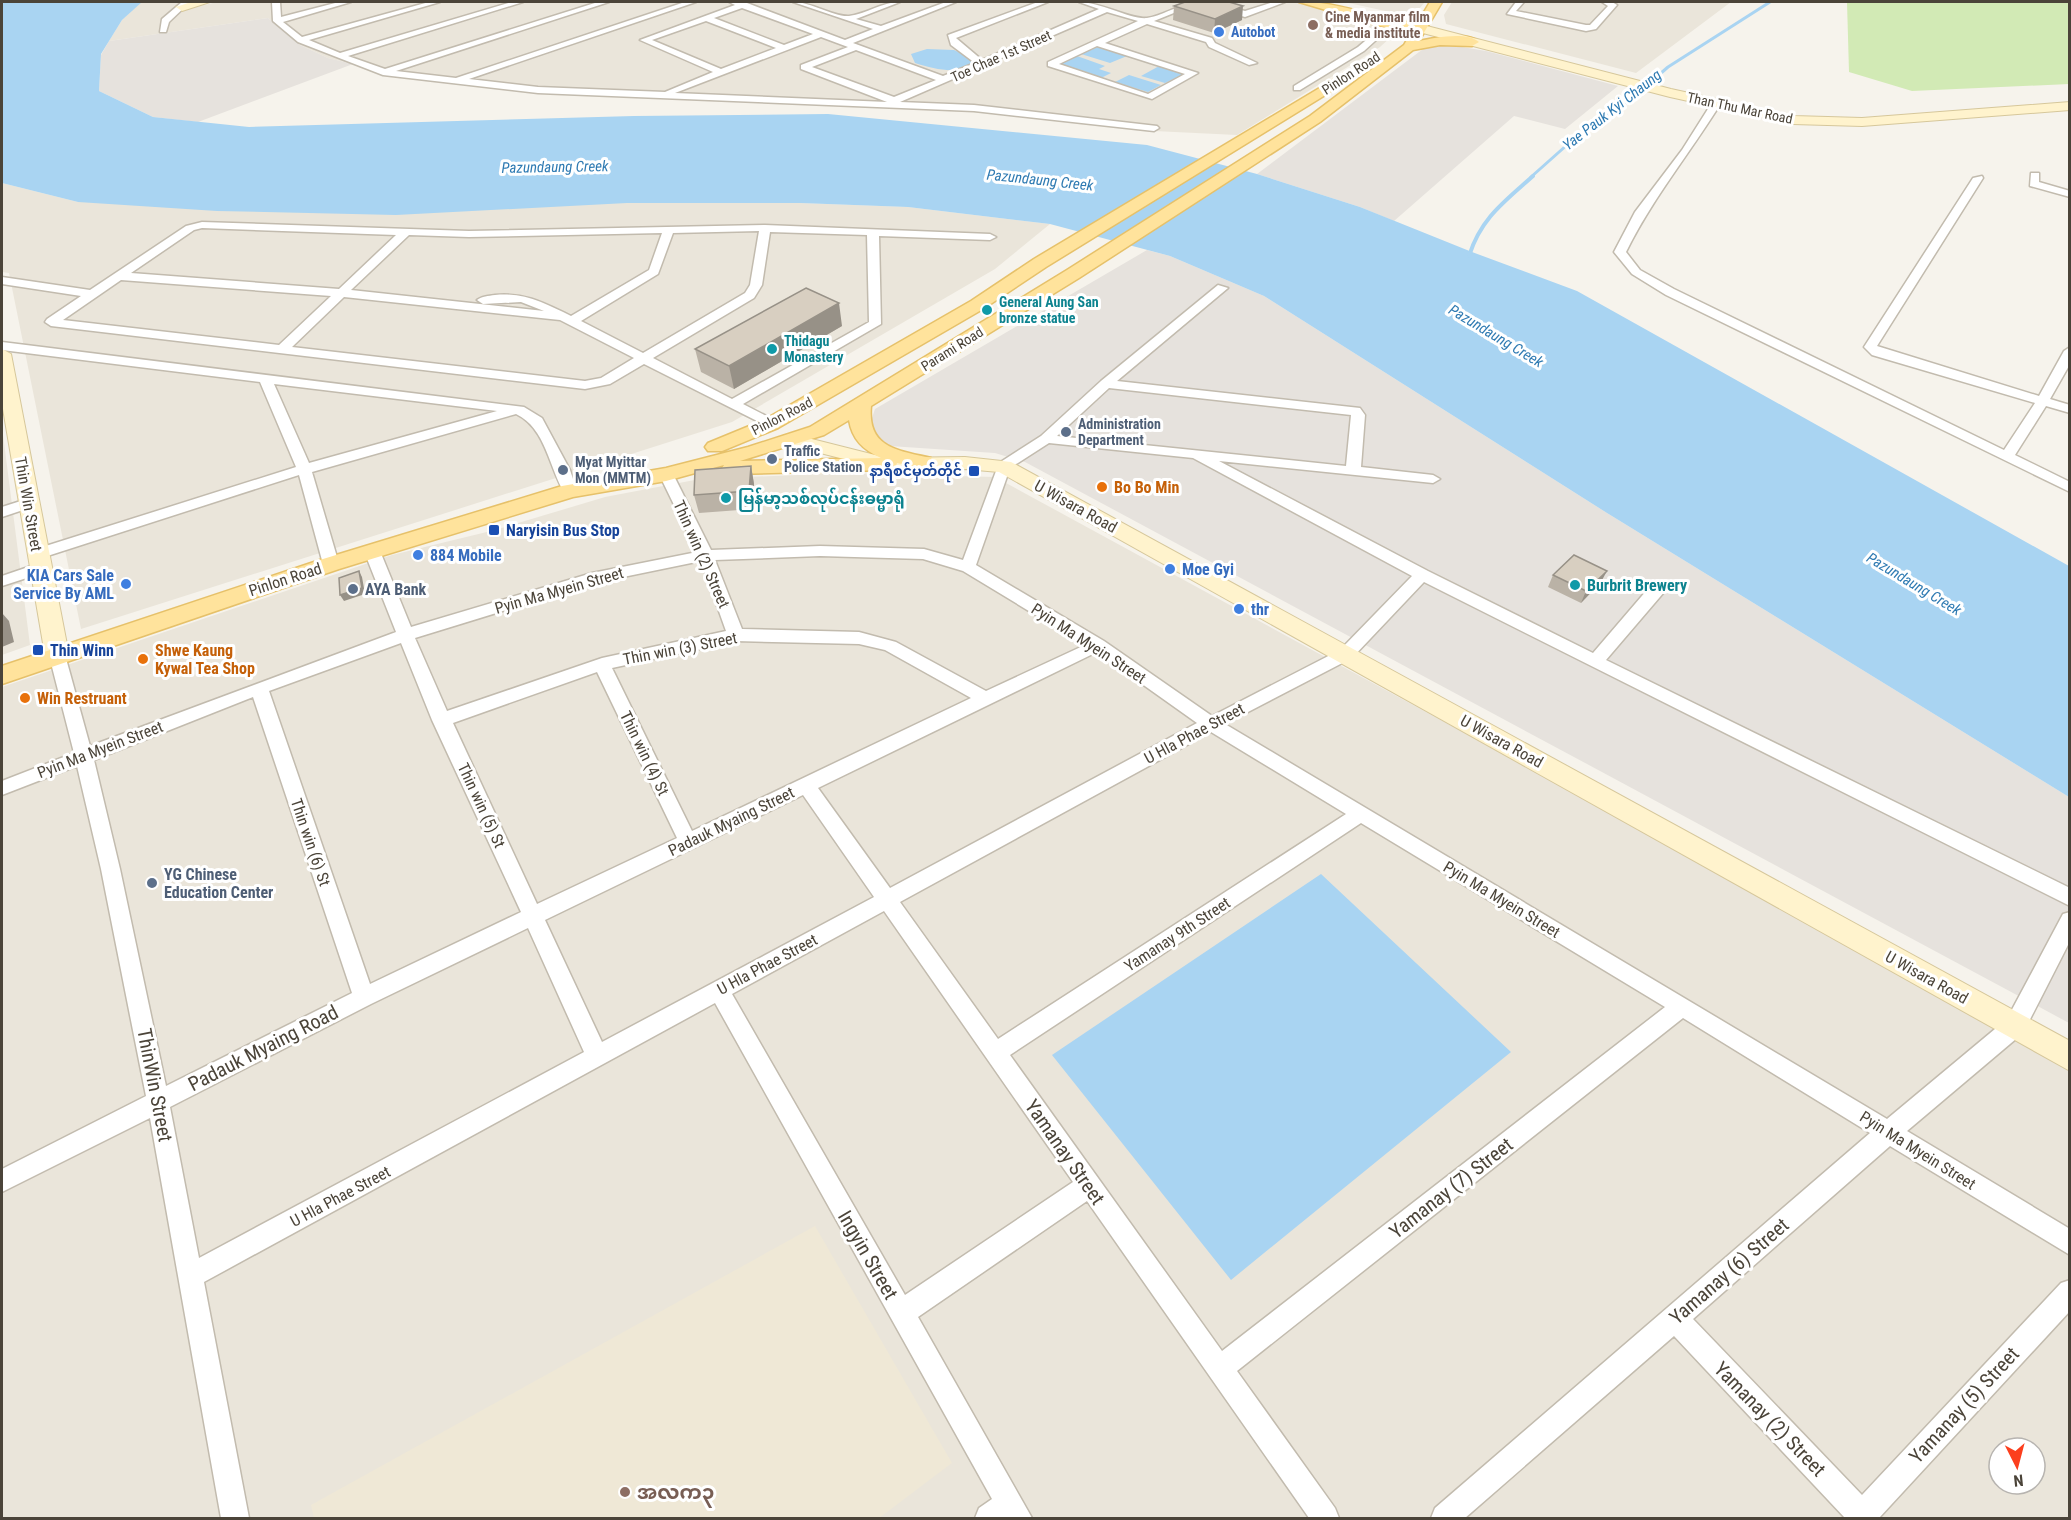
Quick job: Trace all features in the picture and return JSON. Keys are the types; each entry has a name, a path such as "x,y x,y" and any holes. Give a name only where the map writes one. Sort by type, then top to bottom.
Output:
{"main road":[{"path":"184,4 204,2"},
{"name":"Than Thu Mar Road","path":"1305,2 1386,24 1419,28 1670,93 1794,120 1852,122 2070,106"},
{"name":"Than Thu Mar Road","path":"1329,2 1386,24"},
{"path":"1386,24 1419,16 1433,7"},
{"path":"1419,28 1433,7"},
{"path":"1433,7 1433,24 1472,42"},
{"path":"1386,24 1397,32 1398,36 1394,44"},
{"name":"Pinlon Road","path":"1040,263 1311,99 1419,28"},
{"name":"Pinlon Road","path":"1074,274 1315,119 1409,47 1419,28"},
{"path":"1409,47 1440,41 1472,42"},
{"name":"Parami Road","path":"977,305 1040,263"},
{"name":"Parami Road","path":"861,406 1074,274"},
{"path":"697,453 756,440 792,440 787,430 792,423 926,344 977,305"},
{"name":"Pinlon Road","path":"2,675 331,564 697,453 771,424 977,305"},
{"name":"Thin Win Street","path":"2,354 57,655"},
{"path":"861,406 858,418 862,434 867,442 890,454 923,463"},
{"name":"Pinlon Road","path":"570,491 666,474 792,440 817,431 861,406"},
{"name":"U Wisara Road","path":"792,440 887,464 1004,466 2070,1057"},
{"path":"666,474 714,468 887,464"}],"street":[{"path":"276,2 277,21 302,40 383,72 538,90 1008,111 1154,128"},
{"path":"277,21 347,2"},
{"path":"302,40 436,2"},
{"path":"339,56 519,2"},
{"path":"383,72 605,2"},
{"path":"455,80 692,2"},
{"path":"733,2 945,80"},
{"path":"797,2 880,29"},
{"path":"850,18 896,2"},
{"path":"845,43 952,2"},
{"path":"982,64 954,43 951,37 1044,2"},
{"path":"1083,2 1209,40 1212,45 1252,63"},
{"path":"1096,43 1193,73 1149,97 1051,64 1096,43 1146,21 1197,2"},
{"path":"1215,2 1209,4 1245,14 1281,2"},
{"path":"1507,2 1519,2"},
{"path":"1519,2 1510,12 1515,15 1586,28 1593,27 1613,5 1606,2"},
{"path":"163,30 165,21 184,4"},
{"path":"721,72 644,40 744,5"},
{"name":"Toe Chae 1st Street","path":"894,101 1107,9"},
{"path":"706,18 784,48"},
{"path":"1297,88 1366,50 1386,24"},
{"path":"662,95 821,34"},
{"path":"856,47 804,67 907,106"},
{"path":"1716,104 1686,151 1640,212 1620,252 1636,272 1670,292 2070,488"},
{"path":"2035,176 2034,184 2070,194"},
{"path":"1978,178 1870,347 1877,352 2070,409"},
{"path":"765,228 756,285 750,295 605,381 585,385 51,322 195,226 405,233 527,234 765,228 990,237"},
{"path":"568,319 643,281 654,272 668,231"},
{"path":"733,404 874,324 873,231"},
{"path":"283,348 405,233"},
{"path":"117,276 458,304 568,319 771,424"},
{"path":"2,281 91,294"},
{"path":"968,567 1004,466 1046,439 1106,384 1222,288"},
{"path":"2,346 519,410 535,418 563,470 570,491"},
{"path":"2006,458 2043,400 2070,351"},
{"path":"266,379 304,468 331,564"},
{"path":"1106,384 1355,411 1358,415 1353,472"},
{"path":"2,581 39,561 117,526 304,468 519,410"},
{"path":"1046,439 1432,479"},
{"path":"1197,455 1422,575 2070,898"},
{"name":"Thin win (2) Street","path":"666,474 706,555 735,635"},
{"path":"2,512 30,503"},
{"name":"Thin win (5) St","path":"372,551 441,720 534,915 597,1056"},
{"name":"Pyin Ma Myein Street","path":"2,788 259,688 405,635 592,578 706,555 820,551 924,554 968,567 1098,645 1211,724 1682,1006 2070,1243"},
{"name":"U Hla Phae Street","path":"189,1278 1211,724 1346,654 1422,575"},
{"path":"1595,662 1659,587"},
{"name":"Thin win (3) Street","path":"441,720 602,664 735,635 814,635 859,638 890,646 986,699"},
{"name":"Padauk Myaing Street","path":"364,997 1098,645"},
{"name":"ThinWin Street","path":"57,655 85,755 159,1100 189,1278 235,1518"},
{"name":"Thin win (4) St","path":"602,664 688,842"},
{"name":"Thin win (6) St","path":"259,688 364,997"},
{"name":"Yamanay Street","path":"806,785 1325,1518"},
{"name":"Yamanay 9th Street","path":"995,1053 1359,814"},
{"path":"2015,1026 2070,920"},
{"name":"Ingyin Street","path":"718,991 901,1313 1005,1513"},
{"name":"Padauk Myaing Road","path":"2,1181 364,997"},
{"name":"Yamanay (7) Street","path":"1219,1369 1682,1006"},
{"name":"Yamanay (6) Street","path":"1445,1518 1889,1132 2015,1026"},
{"path":"901,1313 1089,1185"},
{"name":"Yamanay (5) Street","path":"1862,1517 2070,1292"},
{"name":"Yamanay (2) Street","path":"1675,1319 1862,1517"}],"shaded area":[{"path":"141,2 201,2 177,7 183,10 217,2 1296,2 1382,26 1390,31 1391,37 1380,47 1237,135 1154,131 994,113 536,92 414,79 328,58 300,45 268,18 109,41 122,20"},
{"path":"1344,2 1425,2 1419,9 1399,14"},
{"path":"1452,2 1731,2 1636,73 1446,24 1444,15"},
{"path":"268,18 300,45 328,58 353,64 198,122 153,117 99,91 101,55 109,41"},
{"path":"1438,43 1486,51 1618,86 1565,129 1514,116 1394,221 1360,207 1257,174 1427,46"},
{"path":"2,183 78,202 800,203 908,207 1050,224 995,269 732,422 81,629 9,273 2,272"},
{"path":"1147,250 1170,256 1264,296 1607,513 2069,797 2069,1023 1025,462 995,453 890,446 875,435 871,421 875,409"},
{"path":"2,427 30,645 2,655"},
{"path":"844,473 995,477 2044,1049 2069,1065 2069,1518 2,1518 2,687 392,555 495,530 605,497 700,479"},
{"path":"815,1226 952,1463 879,1518 314,1518 311,1505"}],"green space":[{"path":"1847,2 2069,2 2069,84 1912,91 1849,72"}],"water":[{"name":"Pazundaung Creek","path":"2,2 142,2 122,20 101,54 99,91 153,117 249,127 634,116 828,114 1147,145 1257,174 1360,207 1577,291 2069,566 2069,797 1607,513 1264,296 1170,256 1050,224 908,207 800,203 627,203 396,215 217,211 78,202 2,183"},
{"path":"1098,47 1127,56 1110,63 1081,54"},
{"path":"927,49 954,50 971,58 973,66 951,70 915,63 911,54"},
{"path":"1077,56 1105,66 1099,69 1111,73 1101,78 1059,64"},
{"path":"1161,65 1186,73 1165,83 1141,76"},
{"path":"1129,75 1161,85 1148,92 1115,82"},
{"path":"1321,874 1511,1052 1231,1280 1052,1055"}],"building":[{"path":"1185,2 1229,2 1243,6 1215,19 1174,6"},
{"path":"806,288 839,303 729,366 695,349"},
{"path":"751,466 749,491 694,495 695,470"},
{"path":"1574,555 1607,571 1586,591 1553,575"},
{"path":"359,571 362,588 340,595 339,578"}],"waterway":[{"name":"Yae Pauk Kyi Chaung","path":"1531,177 1586,128 1630,100 1668,67 1770,2"},
{"name":"Yae Pauk Kyi Chaung","path":"1469,256 1487,221 1533,176"}],"place":[{"name":"Cine Myanmar film & media institute","path":"1313,25"},
{"name":"Autobot","path":"1219,32"},
{"name":"General Aung San bronze statue","path":"987,310"},
{"name":"Thidagu Monastery","path":"772,349"},
{"name":"Administration Department","path":"1066,432"},
{"name":"Traffic Police Station","path":"772,459"},
{"name":"Myat Myittar Mon (MMTM)","path":"563,470"},
{"name":"နာရီစင်မှတ်တိုင်","path":"974,471"},
{"name":"Bo Bo Min","path":"1102,487"},
{"name":"မြန်မာ့သစ်လုပ်ငန်းဓမ္မာရုံ","path":"726,498"},
{"name":"Naryisin Bus Stop","path":"494,530"},
{"name":"884 Mobile","path":"418,555"},
{"name":"Moe Gyi","path":"1170,569"},
{"name":"KIA Cars Sale Service By AML","path":"126,584"},
{"name":"Burbrit Brewery","path":"1575,585"},
{"name":"AYA Bank","path":"353,589"},
{"name":"thr","path":"1239,609"},
{"name":"Thin Winn","path":"38,650"},
{"name":"Shwe Kaung Kywal Tea Shop","path":"143,659"},
{"name":"Win Restruant","path":"25,698"},
{"name":"YG Chinese Education Center","path":"152,883"},
{"name":"အလက၃","path":"625,1492"}]}
